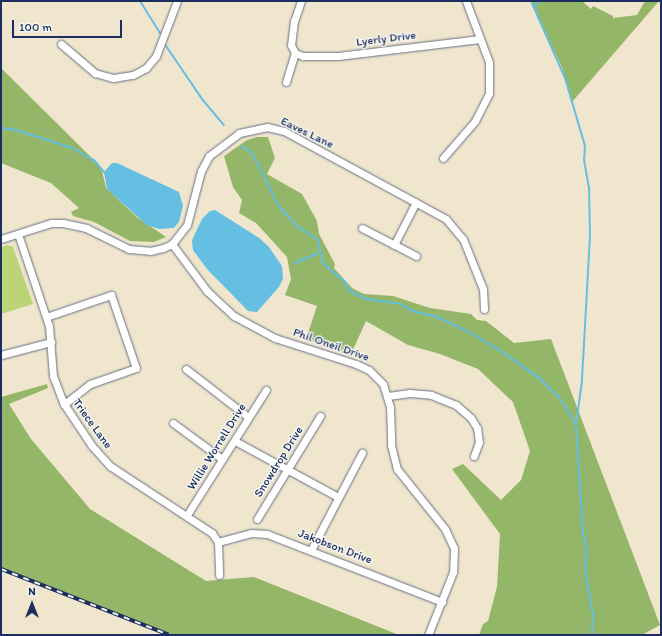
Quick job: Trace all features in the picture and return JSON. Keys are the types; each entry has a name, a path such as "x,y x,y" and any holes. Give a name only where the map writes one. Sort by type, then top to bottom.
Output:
{"street":[{"path":"61,44 95,73 113,78 133,75 146,68 156,56 177,1"},
{"path":"286,82 295,53 291,45 292,30 301,1"},
{"path":"443,158 475,121 487,100 490,70 466,1"},
{"name":"Lyerly Drive","path":"295,53 322,58 480,39"},
{"name":"Eaves Lane","path":"172,244 187,225 199,176 209,156 239,133 257,127 284,132 446,219 458,232 483,289 484,309"},
{"path":"394,245 416,202"},
{"path":"1,238 51,223 62,223 86,228 118,245 139,251 157,250 172,244"},
{"path":"362,228 416,256"},
{"name":"Triece Lane","path":"18,234 46,317 51,342 53,376 64,404 92,446 110,466 207,528 218,542"},
{"name":"Phil Oneil Drive","path":"172,244 207,292 234,316 276,338 369,370 382,384 388,396 391,445 397,469 445,529 454,548 453,572 428,635"},
{"path":"46,317 111,295 136,368 90,384 64,404"},
{"path":"1,355 51,342"},
{"path":"186,369 248,417"},
{"name":"Willie Worrell Drive","path":"187,515 266,390"},
{"path":"388,396 410,393 431,395 456,405 471,418 477,428 479,442 474,456"},
{"name":"Snowdrop Drive","path":"257,519 320,416"},
{"path":"173,423 222,459"},
{"path":"234,441 338,497"},
{"path":"311,550 362,453"},
{"name":"Jakobson Drive","path":"218,542 241,535 258,533 311,550 442,602"},
{"path":"218,542 219,575"}],"green space":[{"path":"531,1 582,1 591,9 593,6 613,16 613,18 637,15 645,1 659,1 572,102 562,68"},
{"path":"1,68 101,167 106,188 137,217 166,237 154,242 130,241 94,222 73,216 71,212 79,208 51,183 1,163"},
{"path":"257,137 268,137 275,158 267,174 302,194 317,221 319,234 335,264 334,268 352,288 364,294 393,296 430,308 471,314 477,320 486,321 514,343 551,339 660,625 642,635 479,635 483,624 488,621 497,587 500,534 452,469 463,464 501,500 521,480 530,451 513,402 478,369 440,354 408,345 366,321 351,354 306,339 317,306 285,295 291,279 287,257 256,223 239,213 242,200 233,187 224,156 247,140"},
{"path":"7,245 13,247 33,304 1,314 1,248"},
{"path":"47,384 48,388 9,404 31,439 90,509 206,581 254,577 399,635 172,635 1,568 1,397"}],"water":[{"path":"112,163 117,163 179,192 183,206 179,222 174,228 159,229 147,225 107,189 104,172"},
{"path":"215,210 259,238 269,247 282,266 283,279 279,287 257,312 248,311 207,269 193,250 192,240 202,219 210,211"}],"waterway":[{"path":"140,1 160,33"},
{"path":"531,1 565,78 585,146 584,160 589,187 590,236 582,381 576,424"},
{"path":"534,7 540,1"},
{"path":"166,46 202,99 224,125"},
{"path":"1,128 16,130 72,148 94,160 105,173"},
{"path":"241,146 252,153 278,205 297,226 318,240 323,263 344,281 350,291 366,299 401,304 412,311 437,317 465,330 501,351 538,377 558,396 576,425 583,533 587,549 585,569 593,615 592,635"},
{"path":"295,263 321,252"}],"railway":[{"path":"1,569 169,635"}]}
